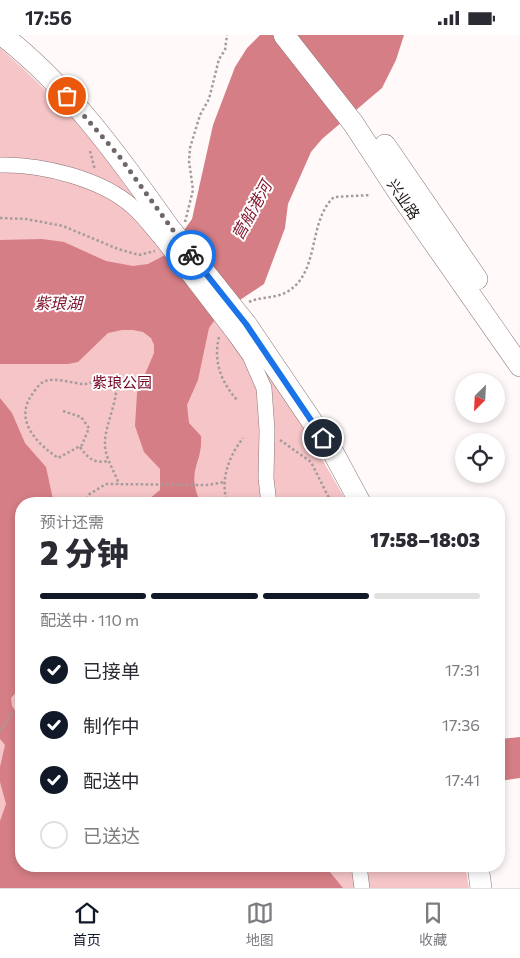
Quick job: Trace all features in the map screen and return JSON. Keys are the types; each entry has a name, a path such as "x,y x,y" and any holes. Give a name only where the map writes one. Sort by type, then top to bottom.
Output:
{"main road":[{"path":"2,35 54,81 119,156 161,235 334,454 357,497"},
{"name":"兴业路","path":"284,35 359,120 397,190 520,366"},
{"name":"兴业路","path":"302,35 359,120 520,342"},
{"path":"479,872 481,888"}],"street":[{"path":"0,165 56,172 97,185 118,196 134,208 161,235"},
{"path":"0,173 35,174 90,188 119,204 161,235"},
{"path":"235,327 262,381 267,430 265,451 268,497"},
{"path":"235,327 245,359 256,381 260,398 261,418 256,479 258,497"},
{"path":"360,872 362,888"},
{"path":"367,872 369,888"}],"path":[{"path":"88,145 98,178 97,185"},
{"path":"237,399 222,380 218,365 217,346 261,297 278,296 289,291 300,281 310,257 323,211 334,197 371,195"},
{"path":"63,411 81,417 89,428 80,447 58,459 28,429 25,414 28,401 43,382 58,381 85,384 92,382 102,375 110,377 116,383 117,391 107,423 104,442 108,461 119,484"},
{"path":"267,430 311,462 328,497"},
{"path":"227,497 225,482 229,463 244,438"},
{"path":"80,447 94,461 108,461"},
{"path":"88,497 106,484 207,485 225,482"},
{"path":"0,731 15,711"}],"green space":[{"name":"紫琅公园","path":"0,48 66,112 111,165 285,395 344,497 15,497 15,872 466,872 469,888 0,888"}],"water":[{"path":"260,35 404,35 396,60 382,88 322,139 311,152 288,204 285,228 264,284 219,314 209,328 198,380 187,405 189,423 201,436 200,454 194,475 198,497 152,497 160,490 160,469 144,452 135,426 137,393 154,353 154,345 151,338 143,332 122,330 108,333 78,362 68,364 0,364 0,240 42,239 64,242 106,261 133,266 148,264 167,254 192,219 213,125 235,67 247,48"},
{"path":"0,398 12,413 25,443 46,467 52,497 15,497 15,694 11,698 12,706 15,710 15,872 330,872 343,888 0,888 0,821 6,804 0,782 0,767 5,745 0,739"},
{"path":"520,737 520,778 505,780 505,738"}],"way so far":[{"path":"67,96 119,156 168,226 191,255"}],"route":[{"path":"191,255 246,324 323,438"}],"water label":[{"name":"营船港河","path":"251,210"},
{"name":"紫琅湖","path":"58,302"}]}
